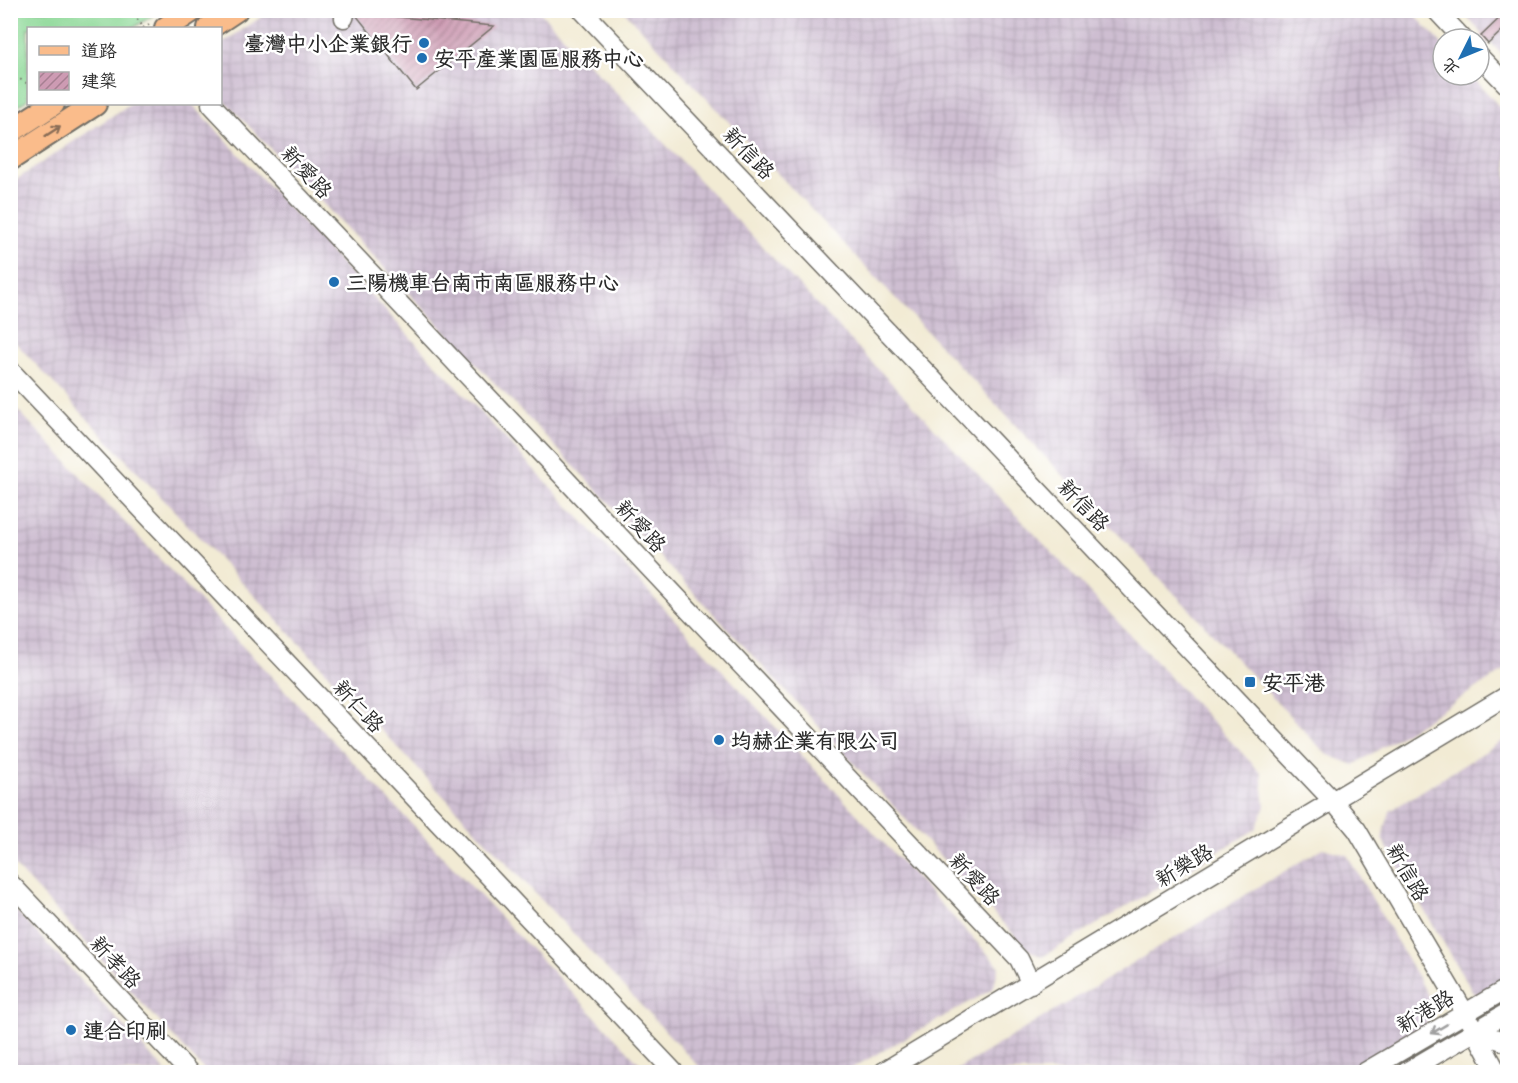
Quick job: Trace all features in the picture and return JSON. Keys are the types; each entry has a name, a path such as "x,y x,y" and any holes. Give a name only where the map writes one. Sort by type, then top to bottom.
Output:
{"main road":[{"path":"168,27 193,10"},
{"path":"210,27 236,10"},
{"path":"10,132 51,105"},
{"path":"10,159 93,105"}],"street":[{"name":"新信路","path":"582,10 1333,801 1357,830 1465,1013 1497,1072"},
{"path":"1436,10 1452,27"},
{"path":"1491,68 1508,86"},
{"name":"新愛路","path":"212,105 1019,959 1031,984"},
{"name":"新仁路","path":"10,370 674,1072"},
{"name":"新樂路","path":"883,1072 1508,695"},
{"name":"新孝路","path":"10,883 189,1072"},
{"name":"新港路","path":"1365,1072 1508,988"},
{"name":"新港路","path":"1406,1072 1508,1012"},
{"path":"1475,1031 1508,1042"}],"path":[{"path":"129,10 143,27"},
{"path":"10,73 27,83"}],"shaded area":[{"path":"270,11 539,11 1261,773 1265,806 1256,829 1042,957 1027,949 638,533 222,98 222,44"},
{"path":"624,11 1411,11 1431,32 1431,87 1482,87 1507,115 1507,669 1354,765 1326,754"},
{"path":"1461,11 1507,11 1507,60 1491,43 1491,27 1476,27"},
{"path":"128,105 193,105 999,966 993,989 845,1072 704,1072 11,338 11,183"},
{"path":"11,403 648,1072 206,1072 11,862"},
{"path":"1507,738 1507,977 1475,996 1382,839 1390,811"},
{"path":"1323,848 1347,855 1432,1002 1426,1026 1348,1072 953,1072"},
{"path":"11,905 166,1072 11,1072"}],"green space":[{"path":"11,10 160,10 135,27 27,27 27,100 11,111"}],"building":[{"path":"1508,10 1508,25 1491,41 1490,27"},
{"name":"安平產業園區服務中心","path":"357,13 494,26 416,90 356,15"}],"place":[{"name":"臺灣中小企業銀行","path":"424,43"},
{"name":"安平產業園區服務中心","path":"422,58"},
{"name":"三陽機車台南市南區服務中心","path":"334,282"},
{"name":"安平港","path":"1250,682"},
{"name":"均赫企業有限公司","path":"719,740"},
{"name":"連合印刷","path":"71,1030"}]}
